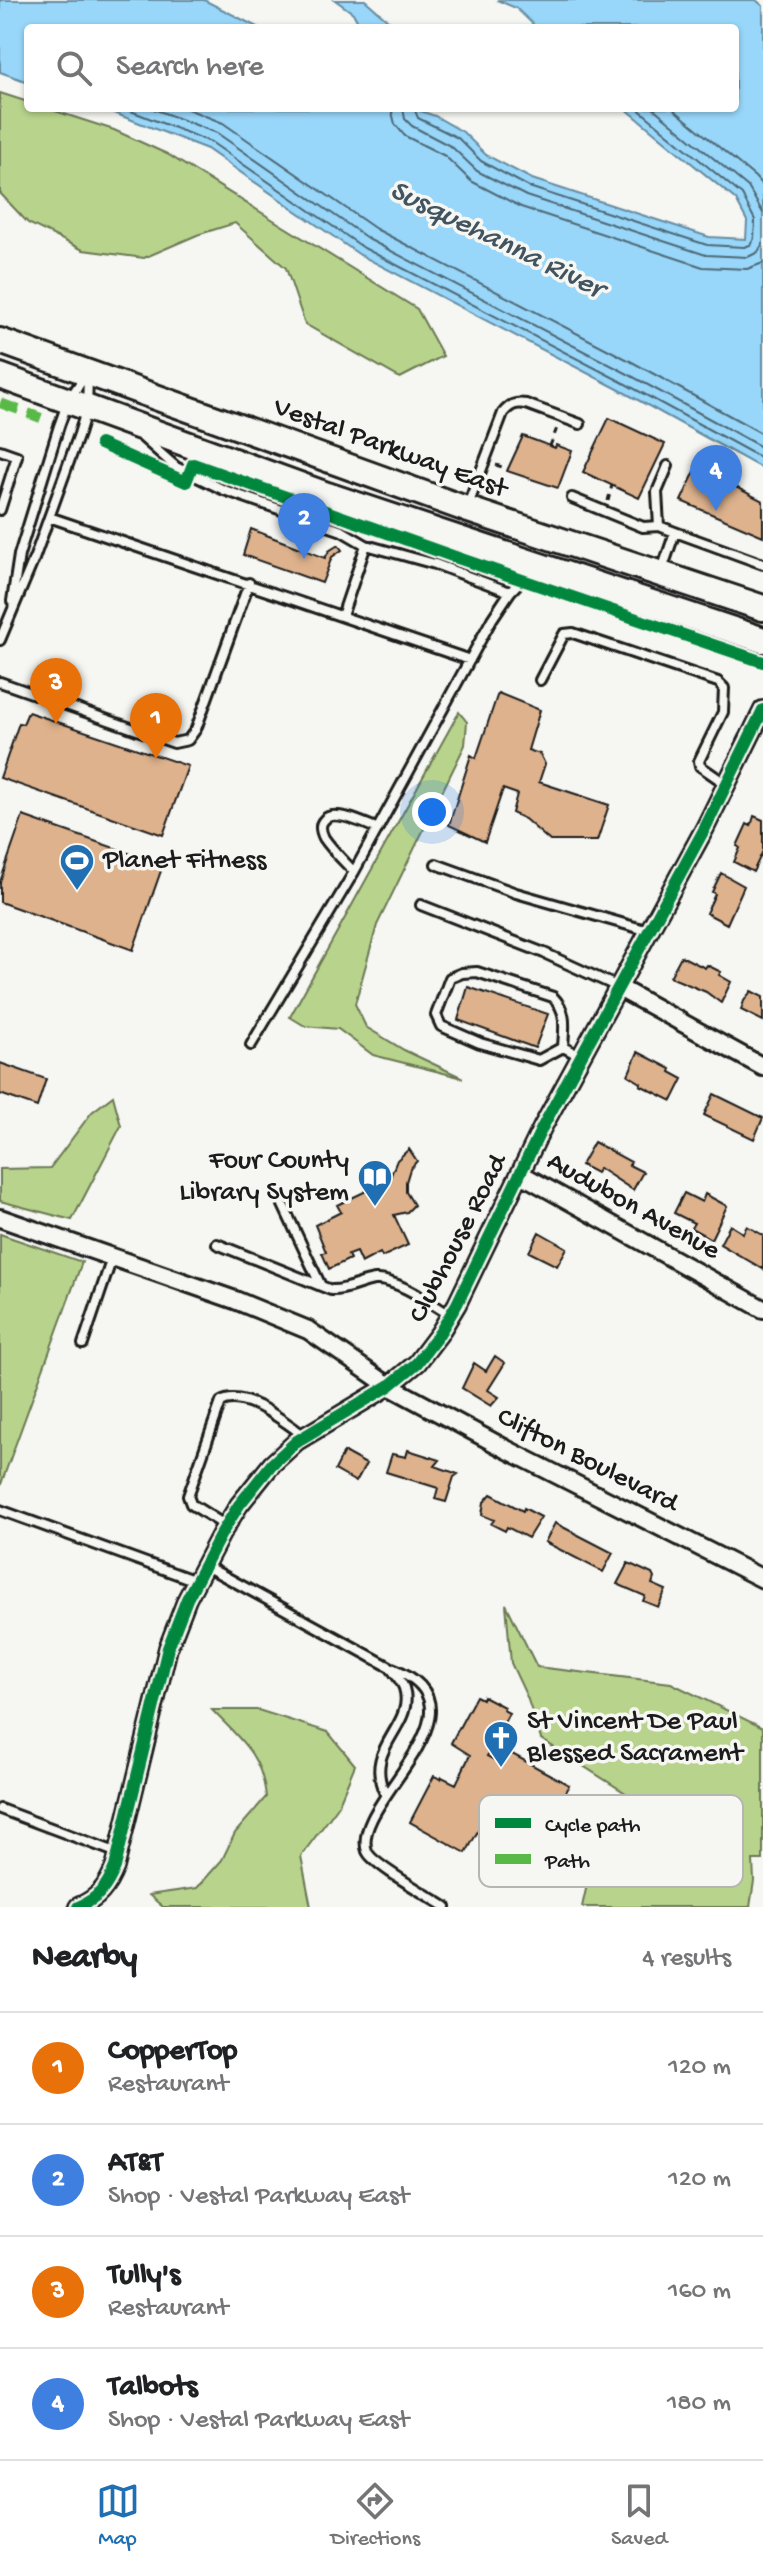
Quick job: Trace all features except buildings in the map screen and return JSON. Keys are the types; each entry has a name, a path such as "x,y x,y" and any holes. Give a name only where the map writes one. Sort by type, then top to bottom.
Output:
{"main road":[{"name":"Vestal Parkway East","path":"0,341 466,509 763,608"},
{"path":"0,376 327,495 763,640"}],"street":[{"name":"Clubhouse Road","path":"81,1906 98,1896 108,1884 168,1648 196,1581 226,1526 272,1464 304,1437 389,1386 417,1363 451,1315 580,1056 619,988 763,710"},
{"path":"619,988 763,1067"},
{"name":"Audubon Avenue","path":"521,1174 763,1309"},
{"name":"Clifton Boulevard","path":"0,1218 235,1300 308,1330 389,1386 763,1579"}],"lane":[{"path":"0,640 49,517 88,372"},
{"path":"10,613 19,555 88,372"},
{"path":"466,509 503,413 509,406 526,404 580,424"},
{"path":"125,421 176,467 227,494 342,531 366,545 435,564 510,592"},
{"path":"0,450 17,456 0,510"},
{"path":"659,526 657,492 668,466"},
{"path":"572,498 643,527 659,526 763,564"},
{"path":"49,517 470,660"},
{"path":"661,575 675,532"},
{"path":"342,616 366,545"},
{"path":"251,1045 354,872 510,592 535,565"},
{"path":"0,682 174,743 188,740 196,729 249,583"},
{"path":"540,680 564,634 573,633 718,682 724,688 723,712 699,761 704,770 726,784"},
{"path":"354,872 323,835 323,821 329,816 340,816 378,829"},
{"path":"436,864 516,893 649,931"},
{"path":"421,905 544,953 619,988"},
{"path":"477,972 553,997 562,1006 565,1025 563,1047 539,1060 480,1043 441,1026 436,1015 450,978 477,972"},
{"path":"563,1047 580,1056"},
{"path":"283,1205 321,1286"},
{"path":"217,1244 321,1286 341,1290 384,1280 416,1294 451,1315"},
{"path":"83,1344 112,1258"},
{"path":"226,1526 191,1504 188,1496 221,1402 234,1398 268,1411 304,1437"},
{"path":"0,1510 196,1581"},
{"path":"204,1565 417,1682 424,1692 430,1715 422,1739 402,1775 385,1794 368,1832 367,1852 371,1859 446,1907"},
{"path":"385,1794 378,1772 381,1752 405,1705 403,1684 390,1667"},
{"path":"0,1809 118,1853"}],"path":[{"path":"550,446 561,417"},
{"path":"605,511 612,485"}],"green space":[{"path":"0,93 24,101 24,112 58,112 114,130 167,154 417,309 443,356 400,378 305,324 286,268 235,223 197,235 144,258 83,250 28,223 0,193"},
{"path":"459,712 467,722 465,745 377,925 355,1004 366,1027 404,1050 463,1078 373,1055 338,1029 305,1026 290,1017"},
{"path":"113,1096 121,1126 72,1220 0,1201 0,1169 50,1168 92,1112"},
{"path":"0,1234 82,1262 0,1487"},
{"path":"506,1604 537,1667 671,1683 763,1728 763,1860 753,1860 750,1907 582,1907 586,1887 743,1887 743,1795 627,1795 541,1739 511,1663"},
{"path":"212,1710 258,1710 328,1732 355,1765 337,1808 301,1856 311,1907 163,1907 149,1895 197,1888 222,1860 235,1833 266,1797 255,1759"}],"water":[{"path":"0,0 204,0 251,24 24,24 24,81 0,72"},
{"path":"335,0 365,0 392,24 359,24 353,13"},
{"name":"Susquehanna River","path":"497,0 756,0 763,6 763,469 618,389 360,255 207,149 111,112 424,112 463,132 486,155 532,179 709,237 746,239 747,221 736,200 630,112 739,112 739,24 533,24 516,8"}],"marked path":[{"path":"0,403 41,418"}],"cycle path":[{"path":"100,444 186,482 193,464 763,662"},
{"path":"78,1907 101,1892 115,1867 168,1648 187,1599 221,1534 239,1505 272,1464 297,1441 389,1386 417,1363 439,1334 457,1304 542,1128 705,828 763,710"}],"place":[{"name":"Talbots","path":"716,511"},
{"name":"AT&T","path":"304,559"},
{"name":"Tully's","path":"56,724"},
{"name":"CopperTop","path":"156,759"},
{"name":"Planet Fitness","path":"77,892"},
{"name":"Four County Library System","path":"375,1208"},
{"name":"St Vincent De Paul Blessed Sacrament","path":"501,1769"}]}
